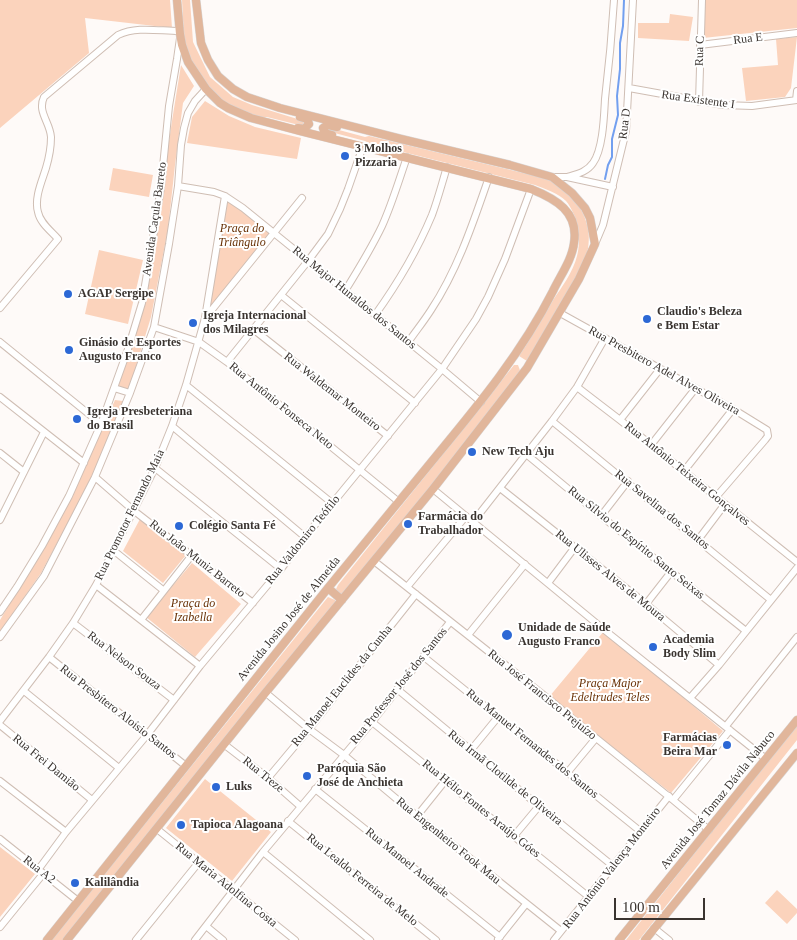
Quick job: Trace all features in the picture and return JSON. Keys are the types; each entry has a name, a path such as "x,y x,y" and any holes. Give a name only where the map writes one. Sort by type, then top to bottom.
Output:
{"main road":[{"path":"177,0 182,45 188,62 206,89 220,103 251,118 363,146"},
{"path":"196,0 201,43 208,60 218,76 233,89 266,104 552,177 572,193 585,208 590,218 595,244"},
{"path":"266,104 274,109 307,119 309,124 304,129 277,122 267,122"},
{"path":"363,146 325,133 323,128 328,125 360,133 368,130"},
{"name":"Avenida Josino José de Almeida","path":"47,940 398,502 481,402 520,364 544,309 571,256 574,228 569,215 560,204 546,195 531,188 363,146"},
{"name":"Avenida Josino José de Almeida","path":"67,940 433,489 520,364 560,313 579,280 595,244"},
{"path":"328,588 342,600"},
{"name":"Avenida José Tomaz Dávila Nabuco","path":"619,940 797,720"},
{"path":"645,940 797,753"}],"street":[{"path":"567,177 583,173 594,162 602,138 614,0"},
{"name":"Rua D","path":"595,244 603,225 626,131 633,0"},
{"name":"Rua C","path":"698,102 702,0"},
{"path":"0,308 58,239 38,215 36,205 47,164 51,137 42,112 41,106 44,97 118,35 135,30 180,33"},
{"name":"Avenida Caçula Barreto","path":"0,612 42,546 69,496 101,424 128,349 142,303 159,196 169,106 180,33"},
{"name":"Rua E","path":"700,45 797,33"},
{"name":"Rua Existente I","path":"629,88 723,105 752,106 796,100"},
{"name":"Avenida Caçula Barreto","path":"0,637 44,576 95,477 130,393 154,327 170,244 178,186 183,171 181,145 188,113 195,101 206,89"},
{"path":"796,100 797,91"},
{"path":"227,362 328,234 340,209 363,146"},
{"path":"345,291 381,228 407,157"},
{"path":"375,315 394,289 416,250 432,214 448,167"},
{"path":"408,341 431,310 452,272 466,241 489,177"},
{"path":"552,177 567,177 613,186"},
{"path":"178,186 214,192 225,196"},
{"name":"Rua Valdomiro Teófilo","path":"0,927 66,832 147,735 200,666 281,569 305,536 442,368 476,319 488,297 505,259 531,188"},
{"name":"Rua Major Hunaldos dos Santos","path":"225,196 243,208 442,368 481,402"},
{"name":"Rua Promotor Fernando Maia","path":"0,721 74,623 96,585 155,468 172,426 199,342 205,318 225,196"},
{"path":"205,318 302,198"},
{"path":"281,295 415,403"},
{"name":"Rua Presbitero Adel Alves Oliveira","path":"560,313 733,409 767,430 768,436 765,440 716,497"},
{"name":"Rua Antônio Fonseca Neto","path":"154,327 199,342 227,362 398,502"},
{"name":"Rua Waldemar Monteiro","path":"253,329 388,436"},
{"path":"473,522 577,387 605,338"},
{"path":"0,342 101,424"},
{"path":"620,420 660,368"},
{"path":"186,385 332,503"},
{"name":"Rua Antônio Teixeira Gonçalves","path":"577,387 797,562"},
{"path":"114,388 130,393"},
{"path":"650,445 695,389"},
{"path":"0,397 84,463"},
{"path":"684,471 733,409"},
{"name":"Rua Savelina dos Santos","path":"552,421 628,481 771,600"},
{"path":"172,426 305,536"},
{"path":"0,520 44,432"},
{"path":"0,453 24,472"},
{"name":"Rua Sílvio do Espírito Santo Seixas","path":"526,454 746,632"},
{"path":"155,468 281,569"},
{"name":"Rua João Muniz Barreto","path":"95,477 133,510 253,602"},
{"path":"601,516 628,481"},
{"name":"Rua Ulisses Alves de Moura","path":"500,488 646,604 719,665"},
{"path":"433,489 766,759"},
{"path":"698,540 725,504"},
{"path":"0,505 6,510"},
{"path":"407,587 466,516"},
{"path":"548,583 575,547"},
{"path":"113,550 163,590"},
{"path":"141,620 192,555"},
{"name":"Rua José Francisco Prejuízo","path":"374,561 551,701 709,830"},
{"path":"468,635 525,564"},
{"path":"690,698 797,568"},
{"path":"646,604 671,572"},
{"path":"96,585 200,666"},
{"name":"Rua Manoel Euclides da Cunha","path":"268,778 416,594"},
{"name":"Rua Professor José dos Santos","path":"195,940 263,852 372,722 450,622"},
{"name":"Rua Nelson Souza","path":"74,623 174,700"},
{"name":"Rua Antônio Valença Monteiro","path":"554,940 640,831 671,798 728,728 797,637"},
{"name":"Rua Manuel Fernandes dos Santos","path":"424,657 640,831"},
{"name":"Rua Presbítero Aloísio Santos","path":"49,658 186,766"},
{"name":"Rua Irmã Clotilde de Oliveira","path":"397,689 614,866"},
{"path":"24,691 119,768"},
{"name":"Rua Engenheiro Fook Mau","path":"266,693 561,931"},
{"path":"471,750 498,717"},
{"name":"Rua Hélio Fontes Araújo Góes","path":"372,722 589,897"},
{"name":"Rua Frei Damião","path":"0,725 92,800"},
{"path":"567,773 596,738"},
{"name":"Rua Treze","path":"225,745 268,778 300,806"},
{"path":"0,781 66,832"},
{"path":"417,816 445,781"},
{"name":"Rua Manoel Andrade","path":"315,789 498,938"},
{"path":"514,836 539,806"},
{"name":"Rua Lealdo Ferreira de Melo","path":"288,821 436,940"},
{"name":"Rua Maria Adolfina Costa","path":"157,829 295,940"},
{"name":"Rua A2","path":"0,839 78,901"},
{"path":"263,852 370,940"},
{"path":"136,940 199,862"},
{"path":"498,938 526,904"},
{"path":"206,926 223,940"},
{"path":"654,928 668,940"}],"green space":[{"path":"0,0 170,0 172,28 85,18 89,53 0,128"},
{"path":"182,0 190,0 193,42 210,77 233,97 304,121 303,126 267,117 254,117 232,107 216,96 197,71 190,57 184,39"},
{"path":"704,0 797,0 797,28 703,38"},
{"path":"670,14 693,17 689,41 638,38 638,23 669,23"},
{"path":"797,37 791,88 785,97 746,101 742,68 778,65 776,39"},
{"path":"181,65 194,86 183,103 168,229 151,317 129,389 118,386 135,334 157,224"},
{"path":"205,101 229,116 255,127 301,138 297,159 187,143 192,117"},
{"path":"328,127 540,177 558,185 573,198 584,216 588,229 589,241 586,260 527,361 519,356 567,279 577,256 579,242 578,227 570,206 566,201 555,193 535,185 371,144 327,131"},
{"path":"113,168 153,175 149,197 109,190"},
{"name":"Praça do Triângulo","path":"228,200 270,234 209,308"},
{"path":"99,250 143,260 128,324 85,314"},
{"path":"514,365 518,365 521,373 495,408 342,595 336,589 338,585"},
{"path":"115,400 123,401 96,470 41,573 0,632 0,620 34,563 90,456"},
{"path":"140,519 186,555 163,583 123,551"},
{"name":"Praça do Izabella","path":"192,563 241,604 195,657 146,617"},
{"path":"328,597 335,600 336,604 64,940 51,940"},
{"name":"Praça Major Edeltrudes Teles","path":"604,631 723,731 671,793 549,697"},
{"path":"797,723 797,740 639,940 626,940"},
{"path":"205,779 271,832 232,881 166,828"},
{"path":"0,847 35,874 0,917"},
{"path":"777,890 797,909 797,913 787,924 765,903"}],"waterway":[{"path":"605,179 612,157 612,139 618,115 617,96 624,0"}],"place":[{"name":"3 Molhos Pizzaria","path":"345,156"},
{"name":"AGAP Sergipe","path":"68,294"},
{"name":"Claudio's Beleza e Bem Estar","path":"647,319"},
{"name":"Igreja Internacional dos Milagres","path":"193,323"},
{"name":"Ginásio de Esportes Augusto Franco","path":"69,350"},
{"name":"Igreja Presbeteriana do Brasil","path":"77,419"},
{"name":"New Tech Aju","path":"472,452"},
{"name":"Farmácia do Trabalhador","path":"408,524"},
{"name":"Colégio Santa Fé","path":"179,526"},
{"name":"Unidade de Saúde Augusto Franco","path":"507,635"},
{"name":"Academia Body Slim","path":"653,647"},
{"name":"Farmácias Beira Mar","path":"727,745"},
{"name":"Paróquia São José de Anchieta","path":"307,776"},
{"name":"Luks","path":"216,787"},
{"name":"Tapioca Alagoana","path":"181,825"},
{"name":"Kalilândia","path":"75,883"}]}
